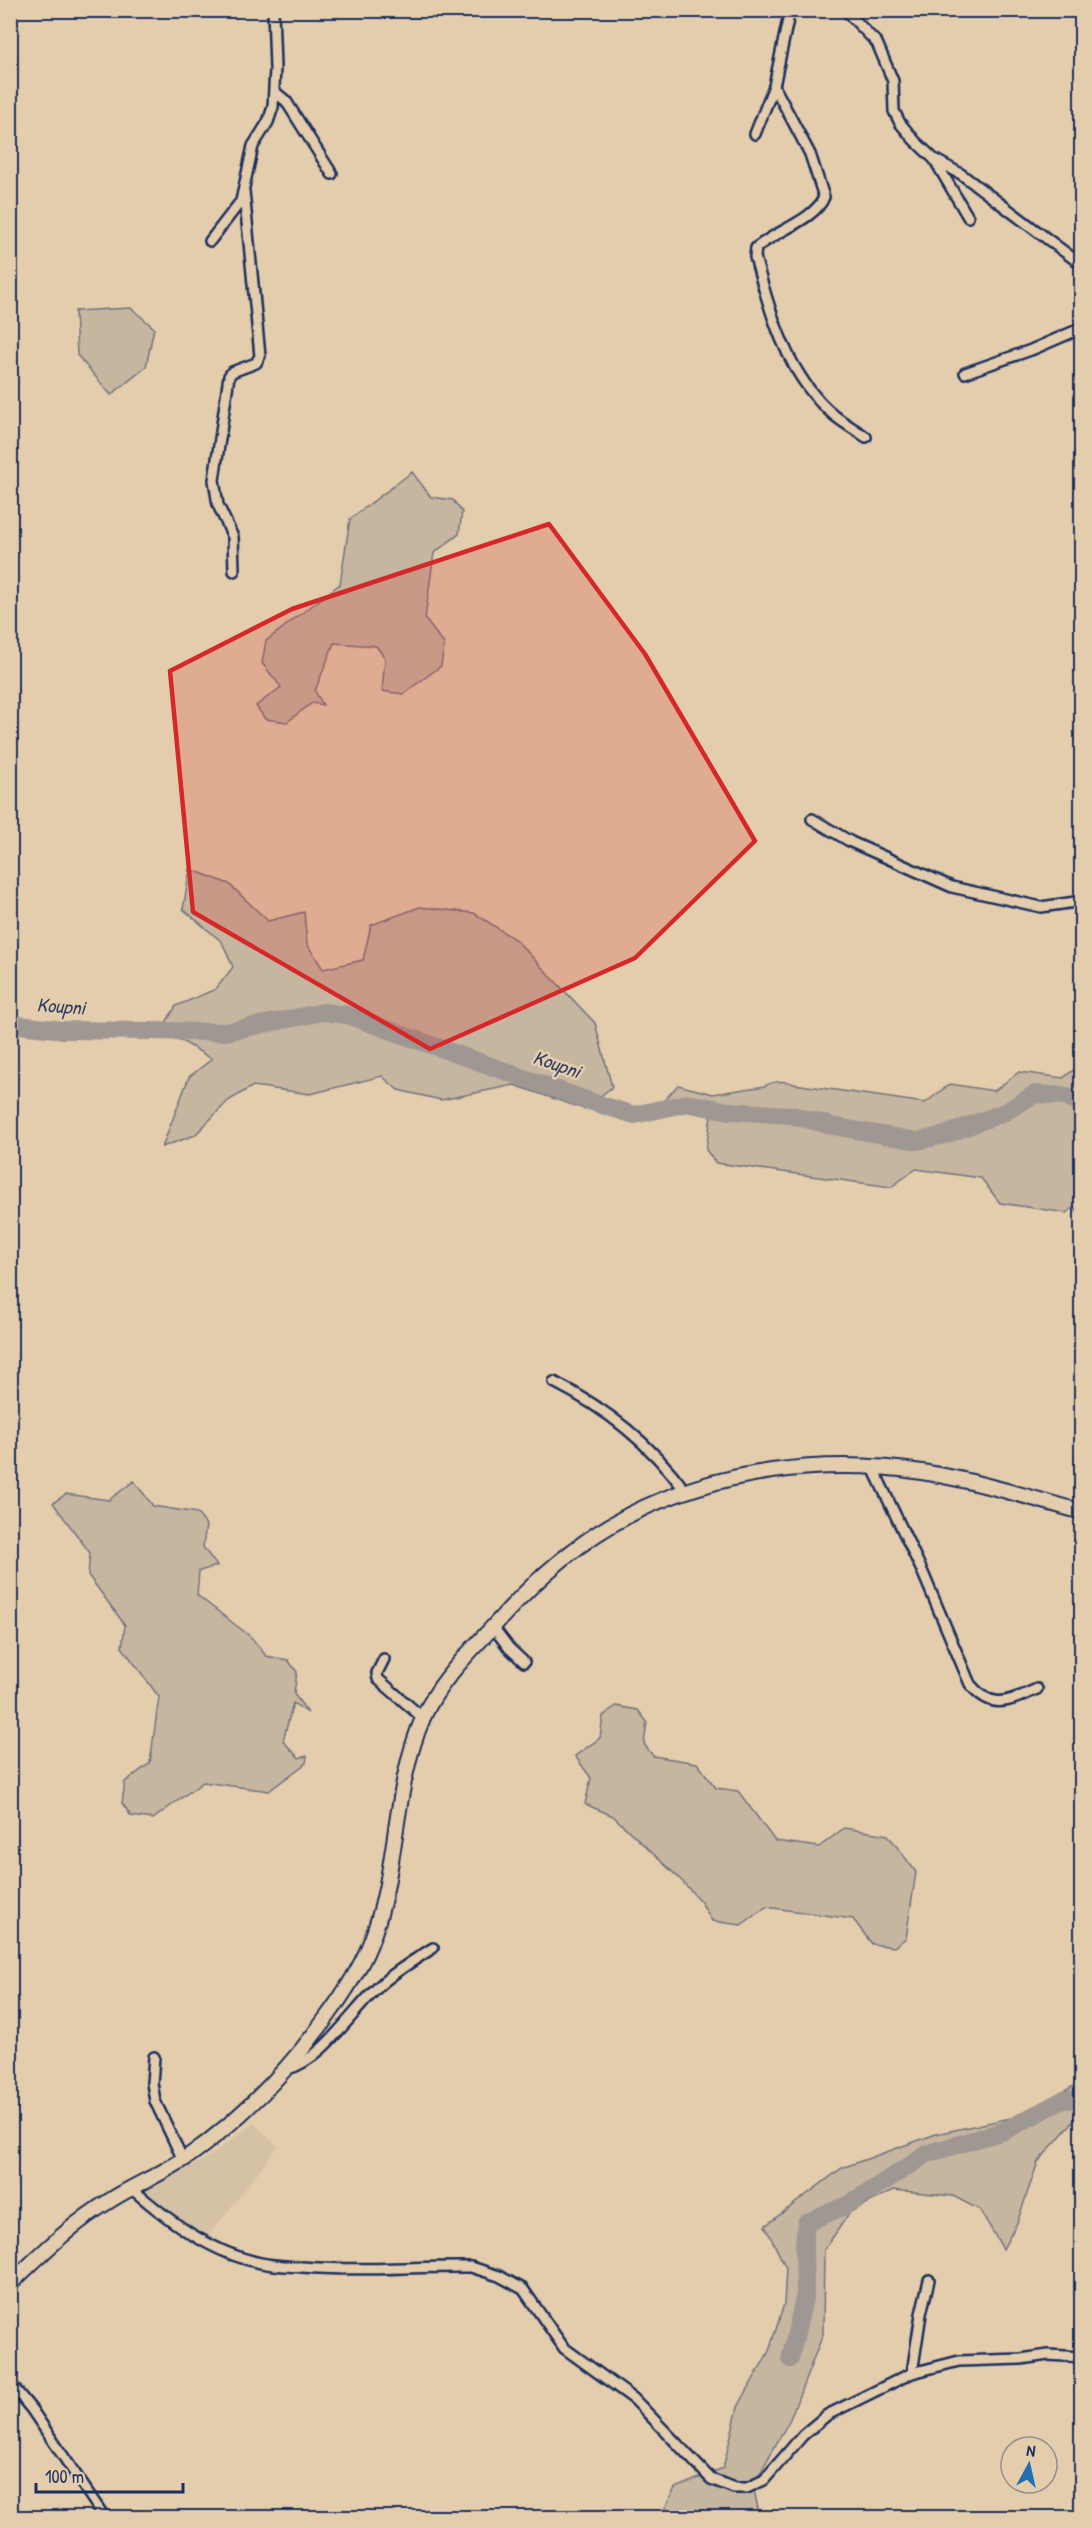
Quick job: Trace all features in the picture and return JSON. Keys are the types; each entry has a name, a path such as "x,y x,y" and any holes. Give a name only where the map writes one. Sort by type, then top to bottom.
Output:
{"main road":[{"path":"10,2284 62,2234 104,2204 183,2160 247,2110 287,2069 325,2020 357,1971 370,1944 387,1881 408,1764 423,1718 452,1673 517,1600 543,1576 597,1534 628,1515 663,1499 737,1478 812,1467 873,1468 920,1472 995,1486 1082,1512"}],"street":[{"path":"210,242 236,210 244,191 253,146 268,122 276,92 273,10"},
{"path":"755,134 774,86 790,10"},
{"path":"845,10 877,43 893,81 894,111 900,123 915,141 934,159 961,174 1082,265"},
{"path":"774,86 810,154 824,197 821,204 802,219 756,248 755,257 786,350 815,395 835,415 866,437"},
{"path":"276,92 286,101 332,174"},
{"path":"934,159 968,217"},
{"path":"234,571 233,537 218,505 214,480 229,375 256,363 260,356 244,191"},
{"path":"965,373 1030,350 1082,328"},
{"path":"812,819 851,842 952,887 1041,907 1082,901"},
{"path":"554,1382 608,1412 648,1448 672,1473 686,1492"},
{"path":"873,1468 923,1573 970,1684 978,1695 990,1702 1004,1703 1037,1689"},
{"path":"493,1627 508,1648 524,1662"},
{"path":"384,1659 377,1673 378,1679 423,1718"},
{"path":"287,2069 298,2067 315,2056 385,1980 433,1948"},
{"path":"154,2057 152,2083 155,2101 183,2160"},
{"path":"131,2188 153,2207 199,2238 241,2258 262,2264 360,2270 471,2267 486,2270 512,2282 523,2289 532,2300 564,2348 633,2399 711,2479 723,2485 747,2488 756,2485 764,2480 803,2435 827,2415 912,2373 959,2361 1021,2359 1048,2355 1082,2357"},
{"path":"912,2373 929,2280"},
{"path":"10,2383 32,2410 105,2517"}],"highlighted area":[{"path":"549,524 645,654 755,841 635,958 430,1049 193,912 170,671 292,609"}],"shaded area":[{"path":"131,308 154,328 146,367 111,395 77,355 75,311"},
{"path":"412,472 431,497 453,500 462,512 459,534 434,553 425,619 444,644 441,666 403,694 382,691 385,658 376,646 334,643 315,691 323,705 312,703 287,722 265,719 256,706 281,687 262,663 266,641 340,584 350,519"},
{"path":"190,869 229,884 268,921 304,912 307,944 323,969 363,960 371,925 420,907 474,913 516,940 595,1023 612,1087 584,1109 514,1085 441,1100 398,1090 382,1076 310,1094 253,1086 228,1101 195,1135 162,1147 189,1077 212,1059 162,1029 176,1006 216,989 233,967 222,942 183,909"},
{"path":"1081,1064 1081,1216 1074,1207 1066,1213 1000,1203 981,1178 916,1169 891,1187 716,1163 706,1150 711,1116 659,1106 678,1085 713,1094 783,1082 925,1103 950,1084 994,1091 1019,1072 1063,1078"},
{"path":"134,1481 153,1506 197,1513 206,1525 203,1547 217,1566 199,1571 197,1595 251,1637 266,1656 288,1660 297,1672 294,1694 308,1713 293,1703 283,1741 299,1758 307,1756 306,1763 269,1791 203,1782 153,1819 131,1816 122,1803 125,1782 150,1763 159,1697 122,1647 125,1625 88,1575 90,1553 53,1503 66,1494 109,1500"},
{"path":"616,1706 638,1710 647,1722 644,1744 653,1756 697,1763 716,1788 738,1791 775,1841 819,1847 844,1828 888,1835 916,1872 906,1938 894,1947 872,1944 853,1919 766,1907 741,1925 712,1921 701,1902 682,1881 613,1816 585,1804 591,1778 575,1756 600,1738 603,1716"},
{"path":"1081,2082 1081,2121 1077,2117 1038,2162 1017,2223 1003,2249 980,2210 953,2196 894,2190 850,2212 824,2250 823,2334 790,2419 753,2486 760,2517 660,2518 675,2488 723,2468 738,2407 769,2351 784,2304 786,2268 765,2226 842,2168 936,2134 1020,2116"},
{"path":"253,2123 278,2146 207,2238 182,2225 150,2199 144,2190 150,2185 187,2169 213,2154"}],"waterway":[{"name":"Koupni","path":"10,1024 64,1030 226,1032 323,1012 347,1015 634,1115 688,1103 729,1111 791,1115 832,1126 917,1141 945,1135 1005,1112 1035,1094 1065,1096 1082,1104"},
{"path":"790,2359 805,2294 806,2223 849,2204 929,2153 1004,2131 1063,2100 1082,2099"}]}
